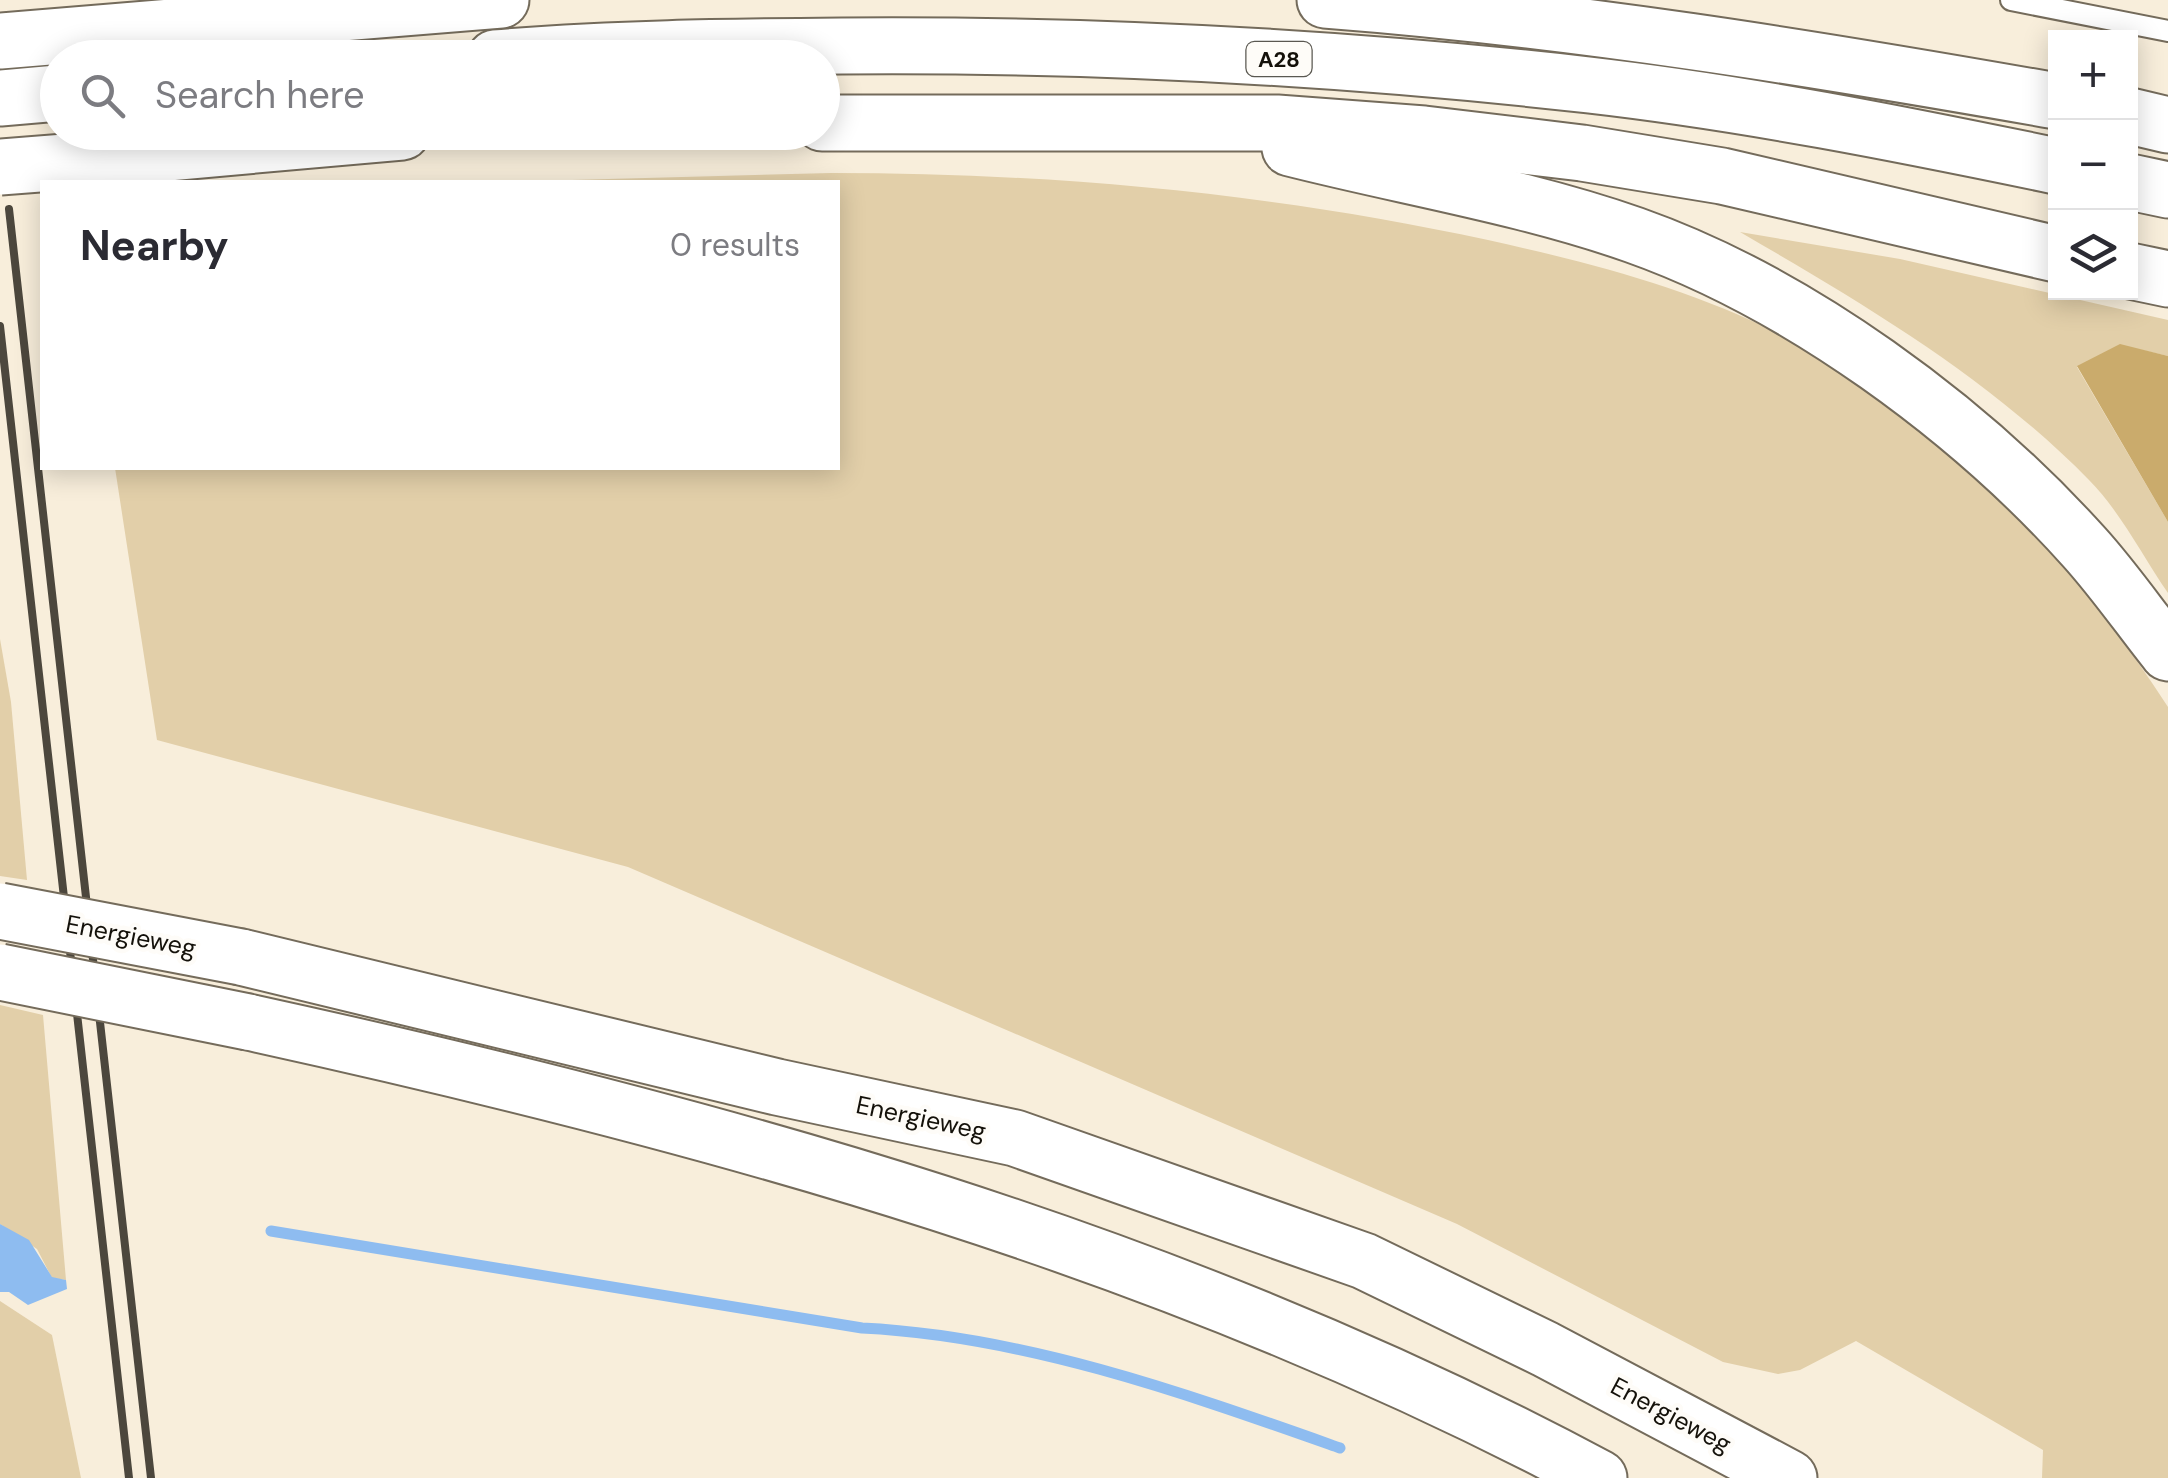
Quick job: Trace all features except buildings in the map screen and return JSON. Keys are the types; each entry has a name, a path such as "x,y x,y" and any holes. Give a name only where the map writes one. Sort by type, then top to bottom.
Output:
{"main road":[{"path":"0,41 501,0"},
{"path":"1325,0 1593,25 1763,50 2048,101"},
{"name":"A28","path":"840,46 1012,45 1287,60 1592,85 1851,126 2048,164"},
{"path":"0,98 40,95"},
{"path":"2138,113 2168,111"},
{"path":"2138,115 2168,124"},
{"path":"840,124 1341,126 1582,152 1722,176 2048,252"},
{"path":"1200,124 1518,202 1634,235 1722,272 1866,360 1982,447 2085,548 2168,654"},
{"path":"0,167 194,150"},
{"path":"2138,184 2168,190"},
{"path":"2138,273 2168,280"},
{"name":"Energieweg","path":"0,911 240,958 777,1087 1015,1138 1364,1261 1545,1348 1789,1478"},
{"path":"0,972 516,1081 814,1162 994,1218 1241,1310 1501,1425 1599,1478"}],"lane":[{"path":"2011,0 2168,31"}],"shaded area":[{"path":"831,173 997,177 1243,198 1407,224 1581,262 1716,305 1802,345 1892,404 1938,440 2024,521 2063,565 2168,707 2168,1478 2042,1478 2043,1450 1856,1341 1800,1370 1778,1374 1723,1362 1457,1224 628,867 157,740 115,470 840,470 840,180 571,180"},
{"path":"1740,232 1900,259 2048,293 2048,300 2080,300 2168,320 2168,356 2120,345 2077,367 2168,522 2168,593 2100,492 2050,443 1967,375 1833,287"},
{"path":"2120,344 2168,356 2168,522 2077,366"},
{"path":"0,639 11,702 27,880 0,876"},
{"path":"0,1005 43,1015 66,1280 52,1278 37,1249 0,1224"},
{"path":"0,1301 52,1335 81,1478 0,1478"}],"water":[{"path":"0,1224 29,1240 52,1277 66,1280 67,1289 28,1305 9,1292 0,1292"}],"waterway":[{"path":"271,1231 1045,1355 1165,1388 1340,1448"}],"railway":[{"path":"9,209 151,1478"},
{"path":"0,326 129,1478"}]}
